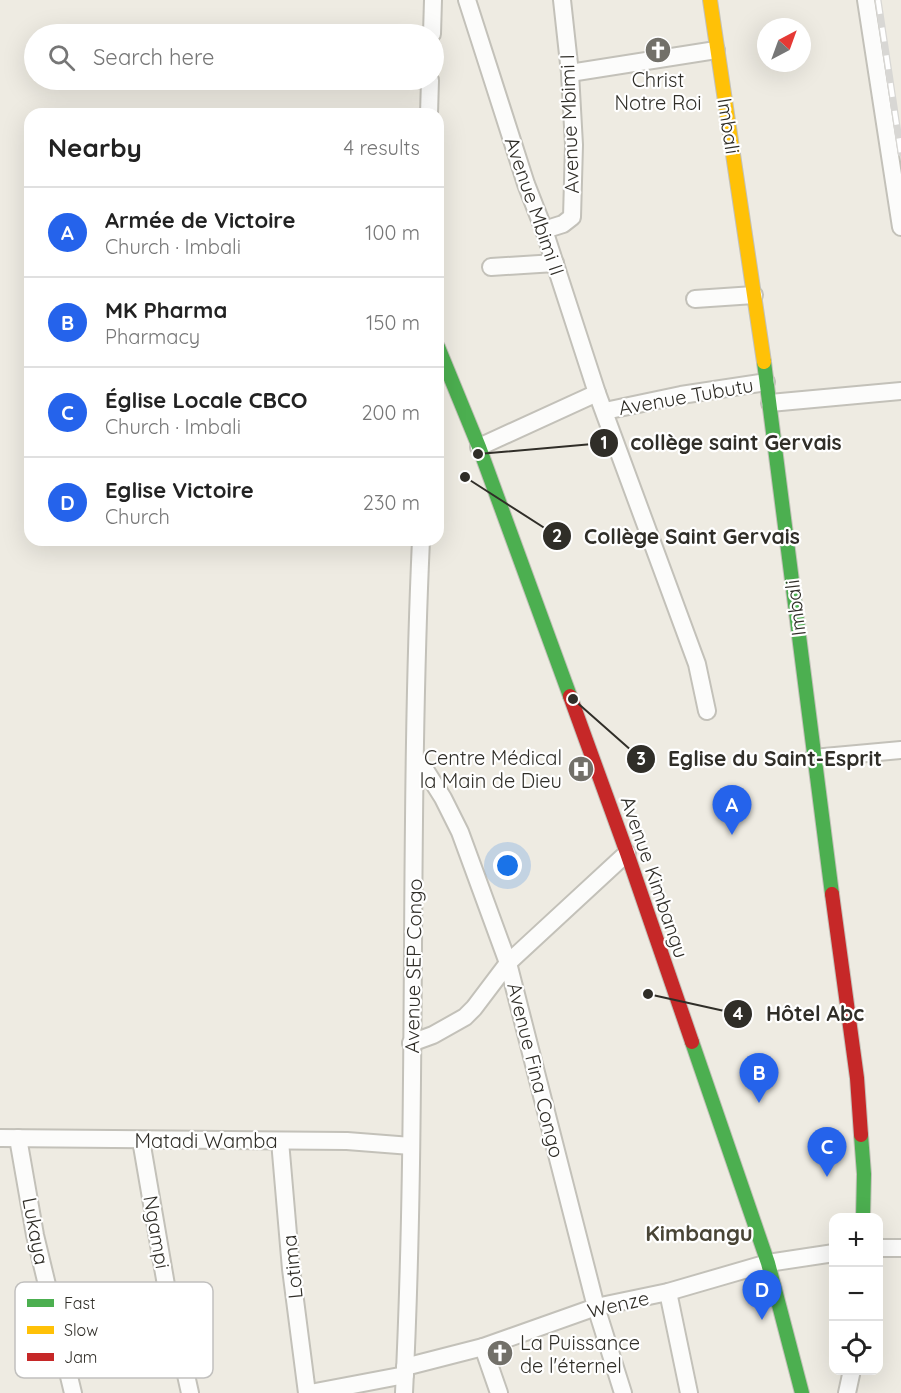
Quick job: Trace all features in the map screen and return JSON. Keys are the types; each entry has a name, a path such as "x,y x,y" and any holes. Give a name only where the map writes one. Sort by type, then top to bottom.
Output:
{"street":[{"path":"432,24 433,0"},
{"name":"Avenue Mbimi II","path":"467,0 597,393 697,664 707,711"},
{"name":"Avenue Mbimi I","path":"544,230 563,224 572,216 574,145 570,73 562,0"},
{"name":"Imbali","path":"710,0 770,403 813,758 857,1078 864,1174 863,1213"},
{"path":"866,0 900,218"},
{"path":"570,73 716,50"},
{"path":"429,108 430,90"},
{"path":"491,267 555,263"},
{"path":"695,299 754,295"},
{"name":"Avenue Kimbangu","path":"444,360 479,447 627,853 768,1263 802,1393"},
{"name":"Avenue Tubutu","path":"605,411 681,395 766,382"},
{"name":"Avenue Tubutu","path":"770,403 901,391"},
{"name":"Avenue Tubutu","path":"479,447 597,393"},
{"name":"Avenue SEP Congo","path":"404,1393 411,1146 416,657 421,546"},
{"path":"813,758 901,750"},
{"name":"Avenue Fina Congo","path":"416,760 443,798 460,832 508,963 596,1307 623,1393"},
{"path":"411,1043 433,1035 465,1017 508,963 627,853"},
{"name":"Matadi Wamba","path":"0,1138 347,1142 411,1146"},
{"name":"Lukaya","path":"18,1138 35,1235 46,1282"},
{"name":"Ngampi","path":"141,1140 165,1282"},
{"name":"Lotima","path":"280,1141 291,1269 308,1393"},
{"path":"883,1248 901,1248"},
{"name":"Wenze","path":"308,1393 405,1371 483,1347 596,1307 668,1292 768,1263 829,1254"},
{"path":"668,1292 689,1393"},
{"path":"483,1347 499,1393"},
{"path":"848,1393 851,1375"},
{"name":"Lukaya","path":"69,1378 73,1393"},
{"name":"Ngampi","path":"187,1378 190,1393"}],"railway":[{"path":"878,0 901,153"}],"traffic: fast":[{"path":"444,362 479,447 570,696"},
{"path":"764,362 832,894"},
{"path":"692,1042 768,1263 802,1393"},
{"path":"861,1135 864,1174 863,1213"}],"traffic: slow":[{"path":"710,0 764,362"}],"traffic: jam":[{"path":"570,696 692,1042"},
{"path":"832,894 857,1078 861,1135"}],"place":[{"name":"Christ Notre Roi","path":"658,50"},
{"name":"collège saint Gervais","path":"478,454"},
{"name":"Collège Saint Gervais","path":"465,477"},
{"name":"Eglise du Saint-Esprit","path":"573,699"},
{"name":"Centre Médical la Main de Dieu","path":"581,769"},
{"name":"Armée de Victoire","path":"732,835"},
{"name":"Hôtel Abc","path":"648,994"},
{"name":"MK Pharma","path":"759,1103"},
{"name":"Église Locale CBCO","path":"827,1177"},
{"name":"Eglise Victoire","path":"762,1320"},
{"name":"La Puissance de l'éternel","path":"500,1353"}],"district":[{"name":"Kimbangu","path":"699,1233"}]}
